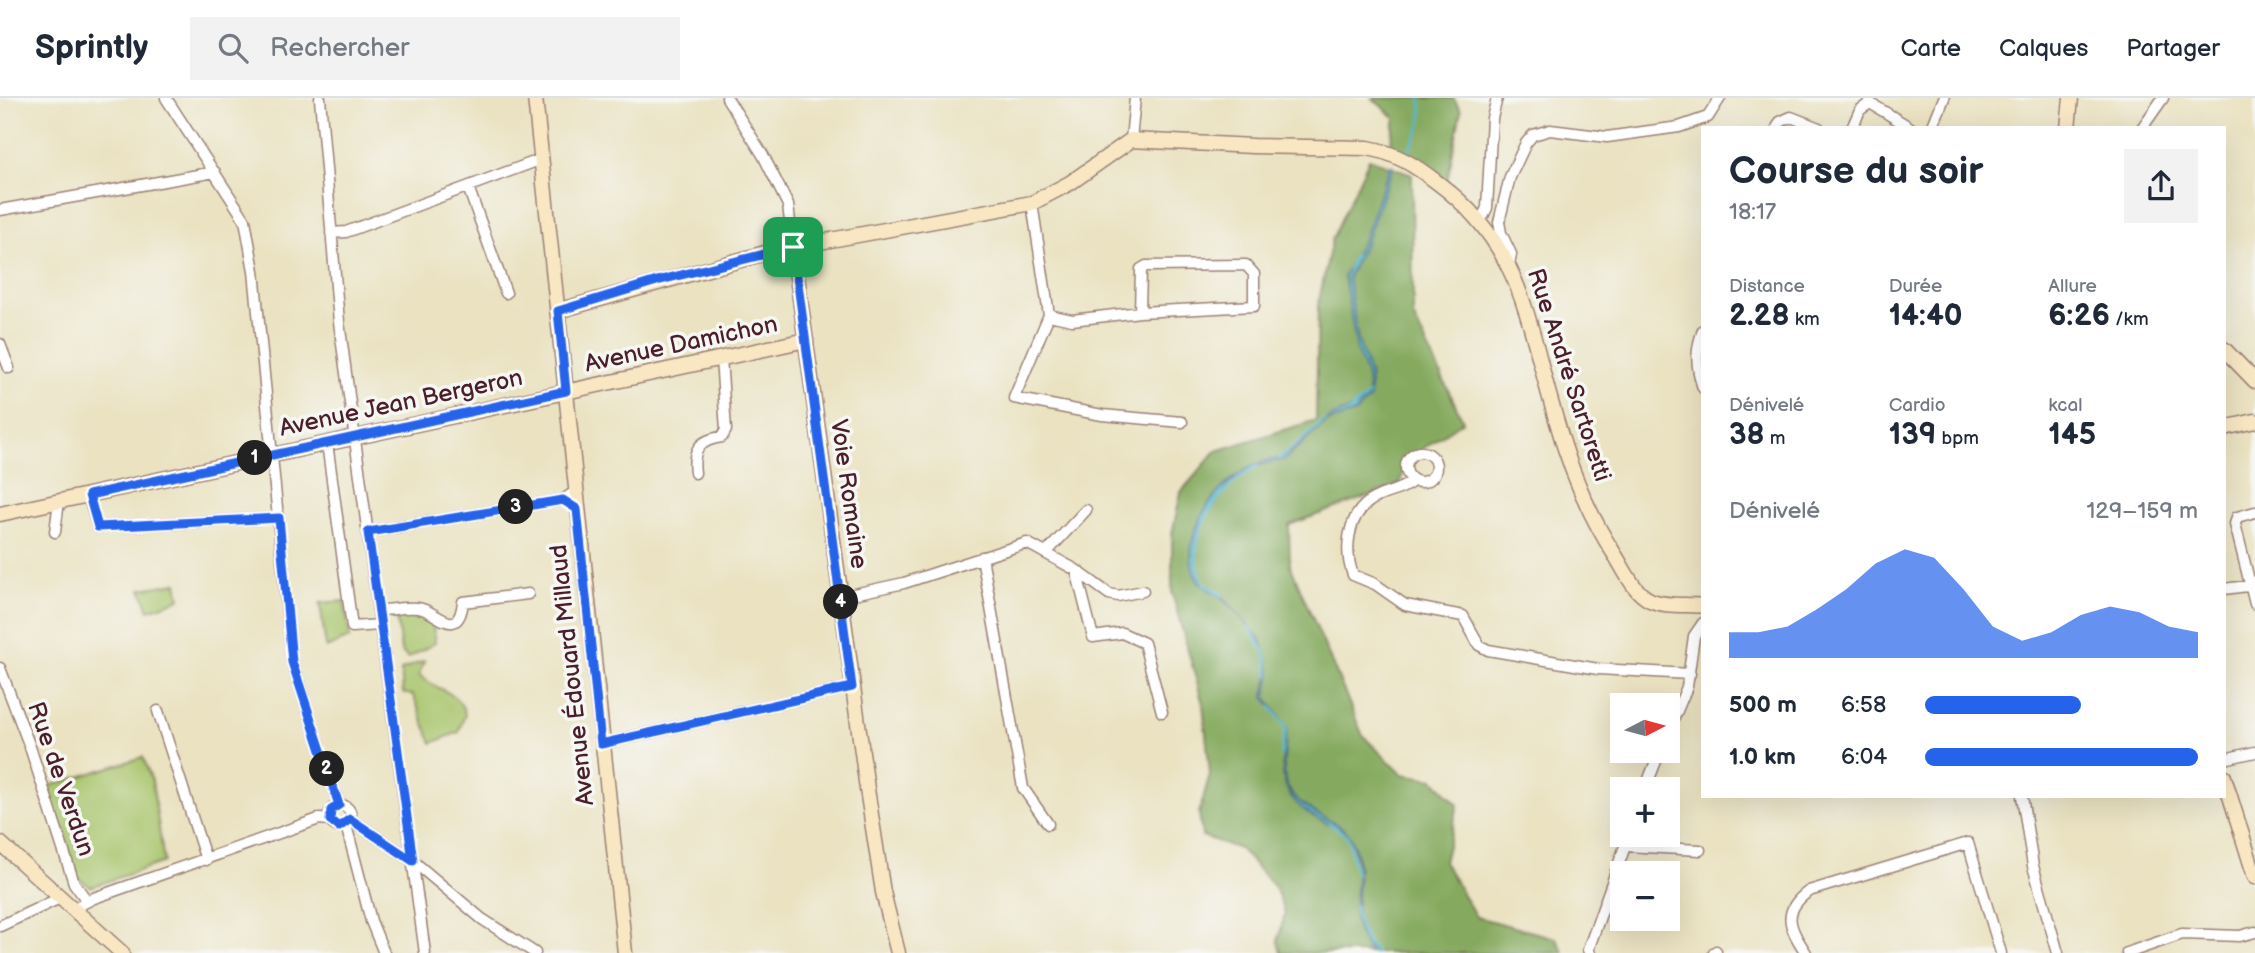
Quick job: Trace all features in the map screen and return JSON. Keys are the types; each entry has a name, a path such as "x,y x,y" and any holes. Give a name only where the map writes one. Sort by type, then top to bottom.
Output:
{"street":[{"path":"166,98 244,220 254,271 292,662 339,805 348,809 348,822 371,921 384,953"},
{"path":"320,98 339,322 425,953"},
{"name":"Avenue Édouard Millaud","path":"535,98 566,391 569,496 577,509 625,953"},
{"path":"727,98 763,155 788,205 793,247"},
{"path":"558,311 657,281 793,247 1032,203 1060,189 1131,140 1135,98"},
{"path":"1481,220 1487,208 1492,118 1497,98"},
{"path":"1509,265 1511,254 1499,222 1510,177 1526,143 1533,135 1550,130 1606,137 1667,129 1708,117 1720,98"},
{"path":"1933,126 1944,98"},
{"path":"2068,126 2071,98"},
{"path":"2143,126 2163,98"},
{"path":"1853,126 1860,110 1870,103 1908,126"},
{"path":"1778,126 1780,122 1791,117 1814,126"},
{"name":"Rue André Sartoretti","path":"1131,140 1368,148 1405,159 1481,220 1509,265 1524,300 1556,421 1602,535 1635,587 1648,600 1701,606"},
{"path":"331,233 346,232 542,159"},
{"path":"0,210 215,172"},
{"path":"472,185 506,293"},
{"path":"1032,203 1049,315 1014,398 1102,415 1182,422"},
{"name":"Voie Romaine","path":"793,247 852,687 883,892 898,953"},
{"path":"1049,315 1072,320 1140,312 1254,306 1254,274 1246,265 1146,266 1141,269 1139,278 1140,312"},
{"path":"1701,335 1697,345 1696,369 1701,383"},
{"name":"Avenue Damichon","path":"566,391 806,340"},
{"path":"0,344 9,368"},
{"path":"2226,351 2255,381"},
{"path":"695,473 693,456 696,448 703,441 722,437 726,430 721,358"},
{"name":"Avenue Jean Bergeron","path":"0,514 566,391"},
{"path":"2226,428 2255,421"},
{"path":"327,443 352,627 380,625"},
{"path":"1414,480 1404,489 1371,499 1356,513 1349,534 1349,563 1353,575 1376,584 1405,605 1463,616 1479,645 1488,650 1598,669 1690,674"},
{"path":"89,495 98,527 279,518"},
{"path":"368,532 569,496"},
{"path":"55,532 59,501"},
{"path":"1046,553 1086,510"},
{"path":"2255,512 2237,517 2235,524 2253,586 2255,604"},
{"path":"840,597 904,583 1022,543 1076,570 1109,594 1118,596 1143,591"},
{"path":"982,558 1023,788 1048,824"},
{"path":"1076,570 1093,637 1122,633 1144,643 1162,712"},
{"path":"2226,589 2253,586"},
{"path":"378,610 421,608 445,623 452,622 459,616 463,602 528,594"},
{"path":"1680,700 1690,674 1694,636 1701,626"},
{"name":"Rue de Verdun","path":"0,668 80,905"},
{"path":"601,744 852,687"},
{"path":"158,711 206,860"},
{"path":"2226,759 2255,752"},
{"path":"2226,783 2255,877"},
{"path":"2022,798 2033,866 2058,953"},
{"path":"330,820 331,810 339,805"},
{"path":"80,905 319,819 330,820 335,825 348,822 413,861 482,919 535,953"},
{"path":"0,843 60,898 80,905 122,953"},
{"path":"1806,953 1791,930 1789,917 1799,898 1809,891 1968,843 2001,953"},
{"path":"1590,953 1588,950 1625,847"},
{"path":"1678,847 1700,850"},
{"path":"0,926 60,898"},
{"path":"2127,953 2182,934 2241,936 2255,932"}],"green space":[{"path":"1372,98 1453,98 1461,111 1446,187 1417,159 1390,148 1395,118"},
{"path":"1369,159 1412,174 1413,316 1463,421 1408,459 1399,485 1289,525 1290,565 1363,736 1402,774 1433,779 1458,805 1444,862 1476,917 1556,938 1564,953 1281,953 1278,941 1285,913 1275,887 1240,849 1202,836 1199,813 1210,774 1203,704 1172,593 1172,534 1181,492 1216,451 1316,420 1318,305 1332,239"},
{"path":"177,583 180,599 149,610 141,589"},
{"path":"344,601 350,638 326,648 320,603"},
{"path":"396,612 432,616 435,643 408,658 401,651"},
{"path":"424,661 419,675 452,695 465,714 459,732 432,743 413,695 403,693 401,670"},
{"path":"143,757 152,781 164,862 91,887 78,878 47,787"}],"water":[{"path":"1390,165 1393,166 1366,241 1348,277 1358,340 1370,376 1370,398 1355,413 1326,422 1286,459 1260,465 1230,483 1200,525 1196,546 1197,572 1201,581 1218,591 1240,616 1197,579 1191,554 1193,538 1207,507 1217,493 1230,482 1257,464 1288,454 1323,422 1353,409 1368,396 1367,377 1357,351 1344,276 1364,238"},
{"path":"1241,617 1261,640 1271,673 1266,697 1287,727 1284,762 1287,785 1302,803 1343,828 1352,841 1358,860 1359,924 1374,953 1370,953 1356,924 1354,912 1357,864 1350,839 1338,828 1300,806 1286,786 1283,760 1286,727 1264,696 1269,673 1263,649"}],"waterway":[{"path":"1405,156 1419,129 1422,116 1421,98"},
{"path":"1349,269 1354,255"},
{"path":"1348,413 1369,394"},
{"path":"1279,458 1325,420"},
{"path":"1222,595 1206,585 1200,576 1196,556 1198,538 1208,513 1224,492 1257,466"},
{"path":"1249,627 1265,653 1269,675"},
{"path":"1271,707 1286,727 1281,755"},
{"path":"1329,823 1348,836 1356,875"},
{"path":"1355,906 1361,931 1376,953"}],"route":[{"path":"793,247 852,687 601,744 577,509 563,500 368,532 413,861 350,819 346,825 339,827 330,820 329,813 339,805 304,708 292,662 279,518 98,527 89,495 566,391 558,311 657,281 793,247"}]}
